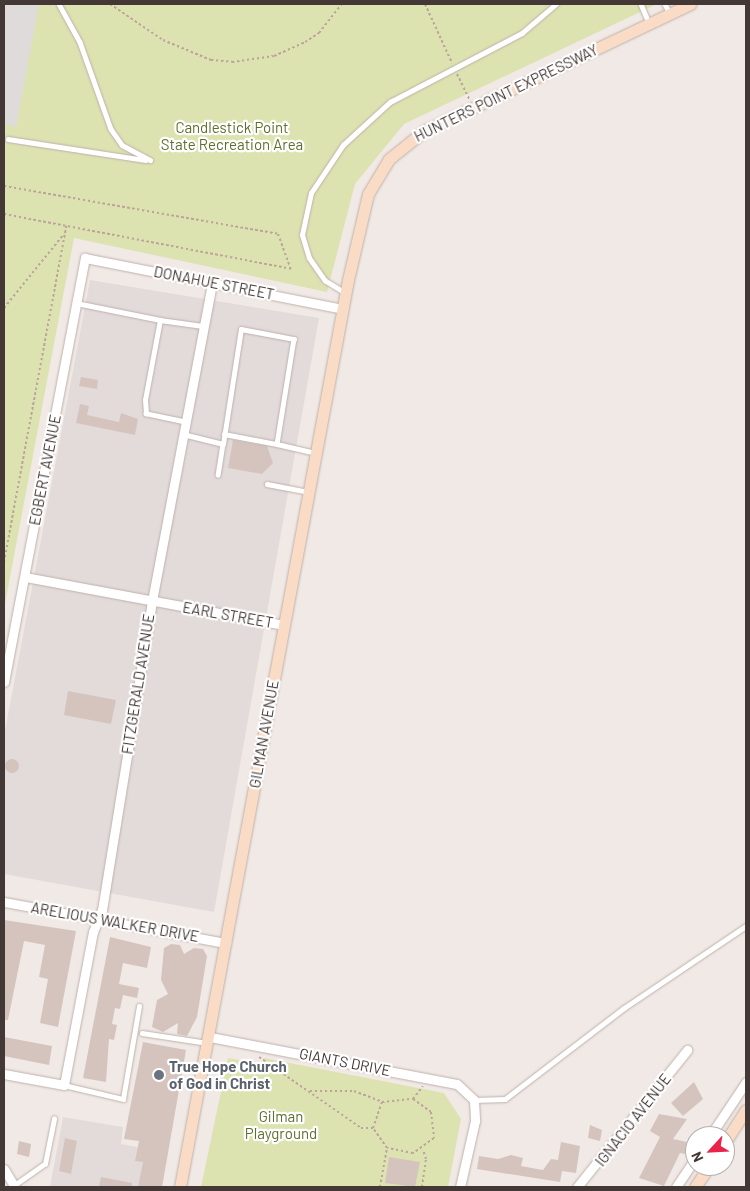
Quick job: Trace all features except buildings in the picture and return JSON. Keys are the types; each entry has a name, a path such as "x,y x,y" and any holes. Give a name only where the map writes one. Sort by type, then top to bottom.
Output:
{"street":[{"name":"HUNTERS POINT EXPRESSWAY","path":"348,280 364,206 380,170 410,139 473,106 649,23 667,9 690,4"},
{"name":"DONAHUE STREET","path":"85,258 343,309"},
{"name":"EGBERT AVENUE","path":"4,682 85,258"},
{"name":"GILMAN AVENUE","path":"180,1187 209,1040 348,280"},
{"name":"FITZGERALD AVENUE","path":"64,1085 99,918 152,600 212,282"},
{"name":"EARL STREET","path":"25,577 284,625"},
{"name":"ARELIOUS WALKER DRIVE","path":"4,902 99,918 226,943"},
{"name":"GIANTS DRIVE","path":"209,1040 255,1045 457,1084 474,1100"},
{"name":"IGNACIO AVENUE","path":"577,1187 687,1050"},
{"path":"4,1074 64,1085"},
{"path":"717,1126 746,1082"},
{"path":"460,1187 475,1121 474,1100"},
{"path":"735,1127 746,1110"},
{"path":"4,1169 14,1186"},
{"path":"676,1187 685,1174"},
{"path":"695,1187 702,1176"}],"lane":[{"path":"8,139 150,160 122,145 111,129 80,42 59,4"},
{"path":"346,293 325,281 309,258 302,235 311,193 367,119 455,68 522,33 556,4"},
{"path":"641,4 649,23"},
{"path":"76,303 160,320 203,326"},
{"path":"160,320 144,412 185,422"},
{"path":"218,476 241,329 294,339 277,444"},
{"path":"183,434 223,444"},
{"path":"224,434 317,453"},
{"path":"267,484 310,492"},
{"path":"474,1100 505,1099 624,1008 746,926"},
{"path":"64,1085 123,1098 139,1006"},
{"path":"142,1033 209,1040"},
{"path":"14,1186 45,1164 54,1119"}],"path":[{"path":"110,4 163,40 211,60 232,62 274,56 305,42 319,33 342,4"},
{"path":"425,4 473,106"},
{"path":"4,186 278,234 291,268 130,235 66,226 4,214"},
{"path":"4,562 66,226"},
{"path":"4,308 65,233"},
{"path":"255,1045 261,1062 310,1091 361,1128 372,1128"},
{"path":"413,1100 425,1077"},
{"path":"310,1091 354,1091 382,1102 413,1100 424,1104 434,1120 434,1138 423,1149 408,1154 387,1148 372,1128"},
{"path":"372,1128 382,1102"},
{"path":"384,1187 380,1187 387,1148"},
{"path":"422,1187 426,1159 423,1149"}],"shaded area":[{"path":"4,4 39,4 16,127 4,124"},
{"path":"90,280 319,318 214,912 4,874 4,736"},
{"path":"63,1117 123,1127 121,1144 168,1153 161,1187 50,1187"}],"green space":[{"name":"Candlestick Point State Recreation Area","path":"4,4 657,4 404,124 355,184 327,292 74,238 4,609"},
{"name":"Gilman Playground","path":"228,1058 262,1064 264,1058 444,1093 461,1119 448,1187 201,1187"}],"place":[{"name":"True Hope Church of God in Christ","path":"159,1075"}]}
